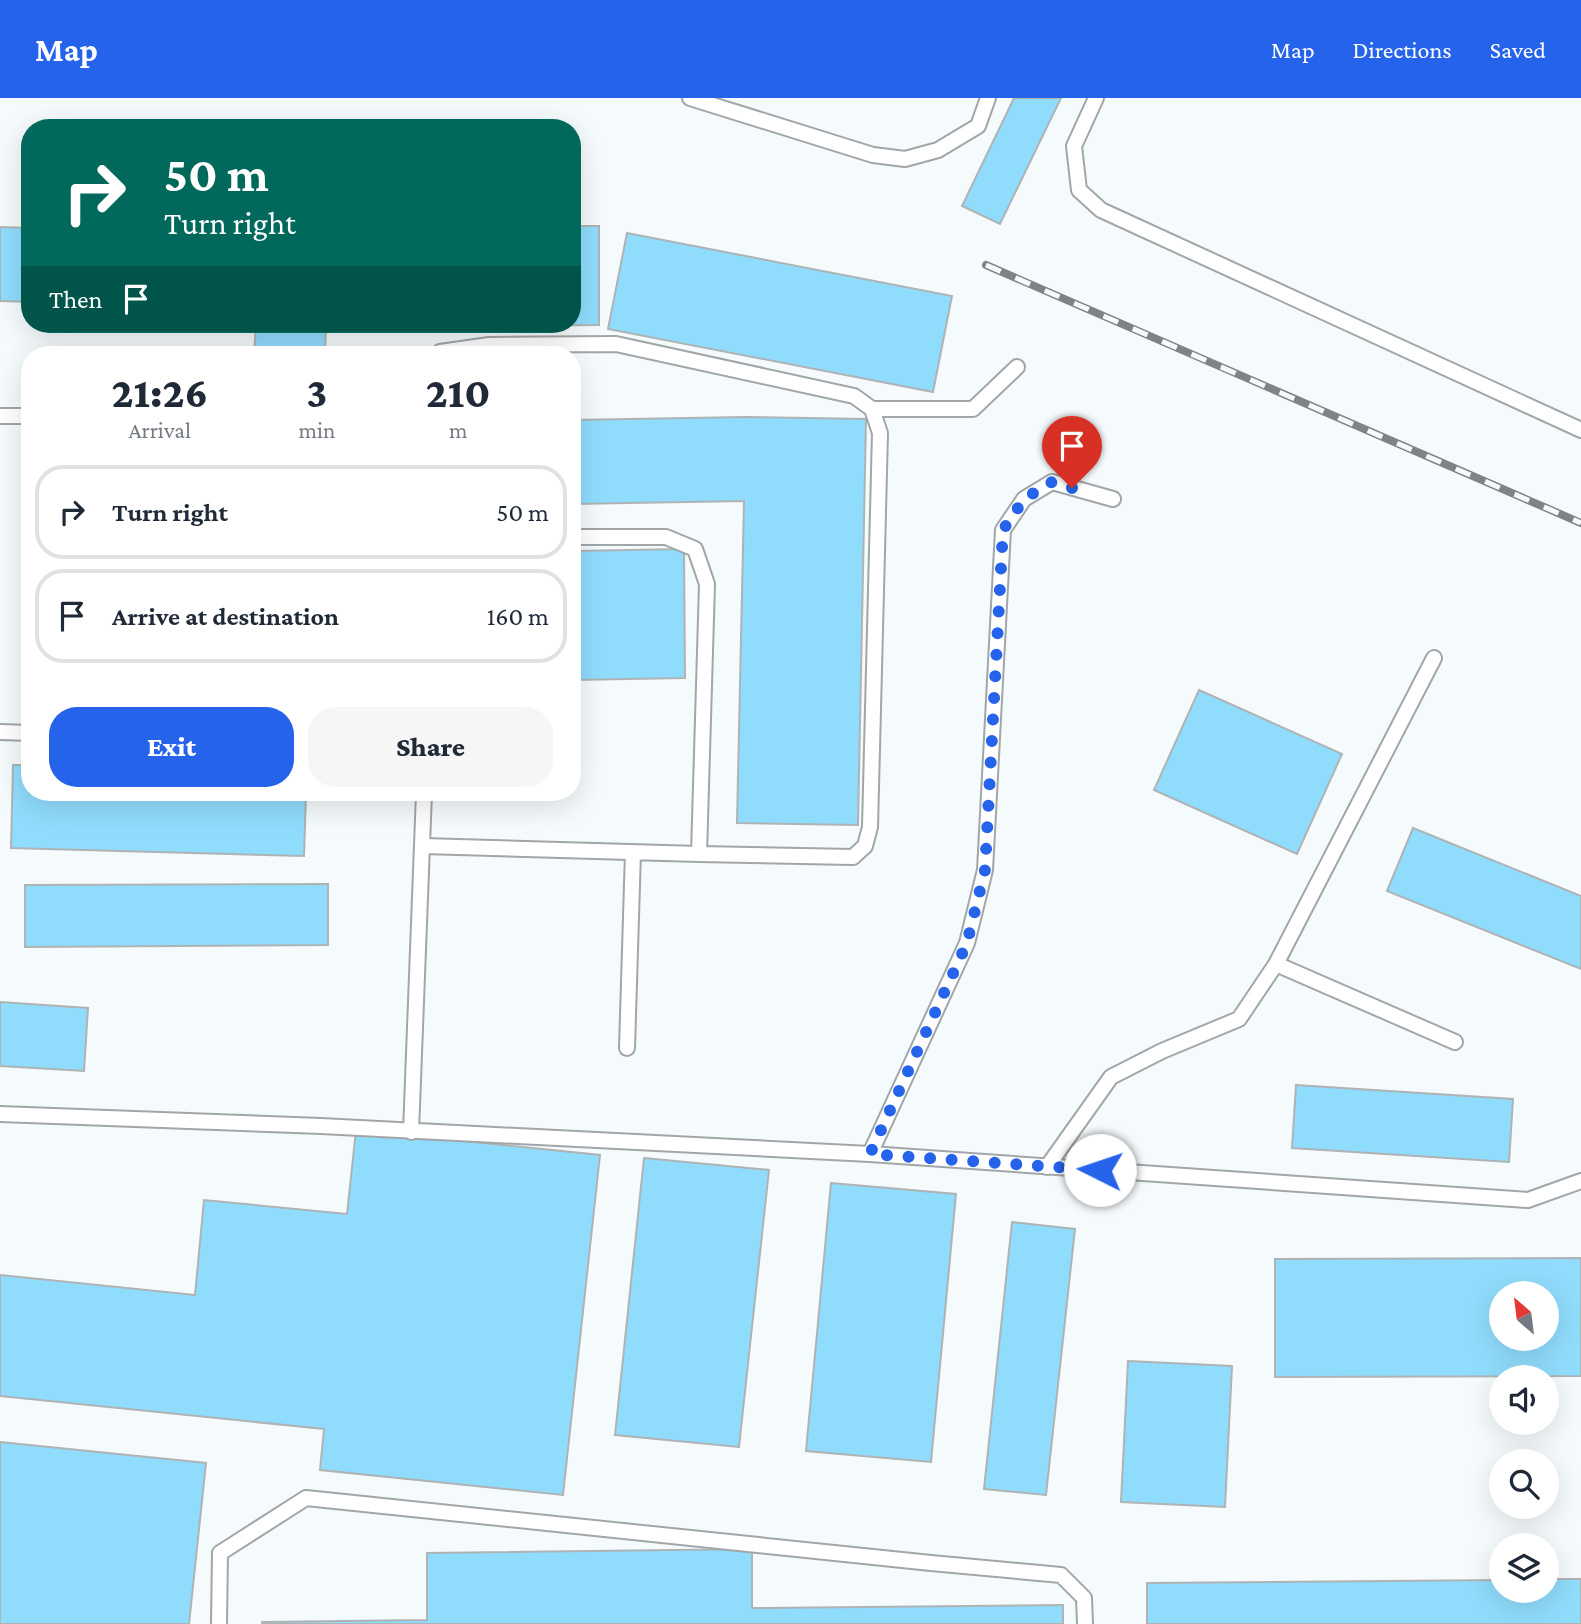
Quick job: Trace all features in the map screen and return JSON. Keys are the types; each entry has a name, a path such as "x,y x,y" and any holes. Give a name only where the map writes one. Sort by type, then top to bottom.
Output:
{"lane":[{"path":"691,98 873,155 905,159 938,150 978,126 988,98"},
{"path":"1096,98 1074,146 1079,190 1101,210 1581,430"},
{"path":"423,846 853,858 865,846 870,827 880,433 872,409 854,396 616,344 482,346"},
{"path":"872,409 973,409 1017,368"},
{"path":"0,415 21,416"},
{"path":"870,1154 967,943 985,870 1003,530 1024,499 1052,482 1113,499"},
{"path":"581,537 666,537 695,549 707,584 699,854"},
{"path":"1046,1167 1111,1077 1163,1051 1239,1019 1276,964 1434,658"},
{"path":"0,732 21,733"},
{"path":"411,1132 424,801"},
{"path":"627,1048 633,852"},
{"path":"1276,964 1455,1042"},
{"path":"0,1114 321,1126 870,1154 1528,1200 1581,1181"},
{"path":"219,1624 220,1553 306,1498 1060,1575 1084,1598 1085,1624"}],"building":[{"path":"1014,98 1061,98 1000,224 962,206"},
{"path":"581,226 599,226 599,325 581,325"},
{"path":"0,227 21,228 21,302 0,301"},
{"path":"627,233 952,296 933,392 608,329"},
{"path":"255,333 326,333 325,346 255,346"},
{"path":"745,417 866,419 858,825 737,823 744,501 581,504 581,420"},
{"path":"684,549 685,678 581,680 581,551"},
{"path":"1199,690 1342,754 1297,854 1154,790"},
{"path":"13,765 21,765 21,801 306,801 304,856 11,848"},
{"path":"1413,828 1581,896 1581,969 1387,891"},
{"path":"328,884 328,945 25,947 25,885"},
{"path":"0,1002 88,1008 84,1071 0,1066"},
{"path":"1296,1085 1513,1099 1509,1162 1292,1148"},
{"path":"356,1130 600,1155 563,1495 320,1470 324,1429 0,1396 0,1275 195,1295 204,1200 347,1214"},
{"path":"644,1158 769,1170 739,1447 615,1435"},
{"path":"831,1183 956,1194 931,1462 806,1451"},
{"path":"1012,1222 1075,1229 1046,1495 984,1489"},
{"path":"1581,1258 1581,1376 1559,1376 1559,1365 1489,1365 1489,1376 1275,1377 1275,1259"},
{"path":"1128,1361 1232,1366 1225,1507 1121,1502"},
{"path":"0,1442 206,1463 189,1624 0,1624"},
{"path":"752,1549 752,1608 1063,1605 1063,1624 262,1624 427,1620 427,1553"},
{"path":"1559,1579 1581,1579 1581,1624 1147,1624 1147,1583 1489,1580 1489,1603 1559,1603"}],"railway":[{"path":"986,265 1581,523"}],"route":[{"path":"1072,488 1052,482 1024,499 1003,530 985,870 967,943 870,1154 1100,1170"}]}
